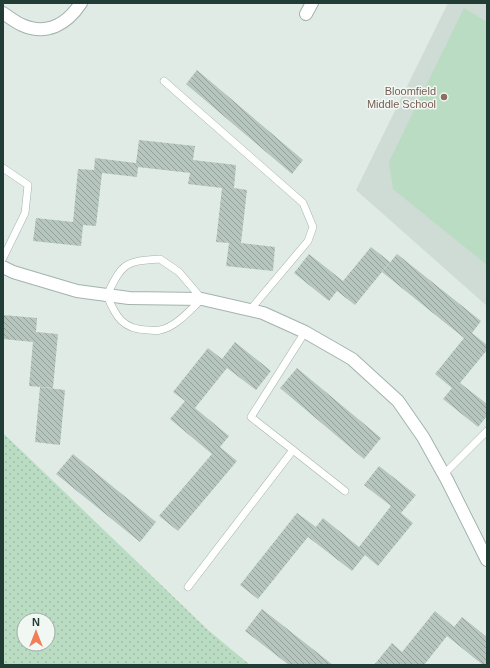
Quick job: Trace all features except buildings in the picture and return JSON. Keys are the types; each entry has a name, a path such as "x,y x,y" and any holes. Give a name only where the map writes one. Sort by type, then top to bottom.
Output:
{"street":[{"path":"3,13 21,25 35,29 49,28 62,23 73,15 81,3"},
{"path":"306,14 312,3"},
{"path":"3,267 13,272 77,291 129,298 202,299 263,313 305,332 352,358 398,401 423,437 444,474 487,560"}],"lane":[{"path":"164,80 303,203 313,227 308,241 250,310"},
{"path":"3,168 28,184 25,213 3,258"},
{"path":"160,259 179,272 202,299 172,324 160,330 143,330 126,326 113,311 107,295 118,274 126,265 138,260 160,259"},
{"path":"305,332 251,417 345,492"},
{"path":"444,474 487,431"},
{"path":"188,587 293,450"}],"shaded area":[{"name":"Bloomfield Middle School","path":"448,3 487,3 487,306 356,190"}],"green space":[{"name":"Bloomfield Middle School","path":"464,8 487,22 487,265 393,189 389,162"},
{"path":"3,433 208,630 250,665 3,665"}],"place":[{"name":"Bloomfield Middle School","path":"444,97"}]}
